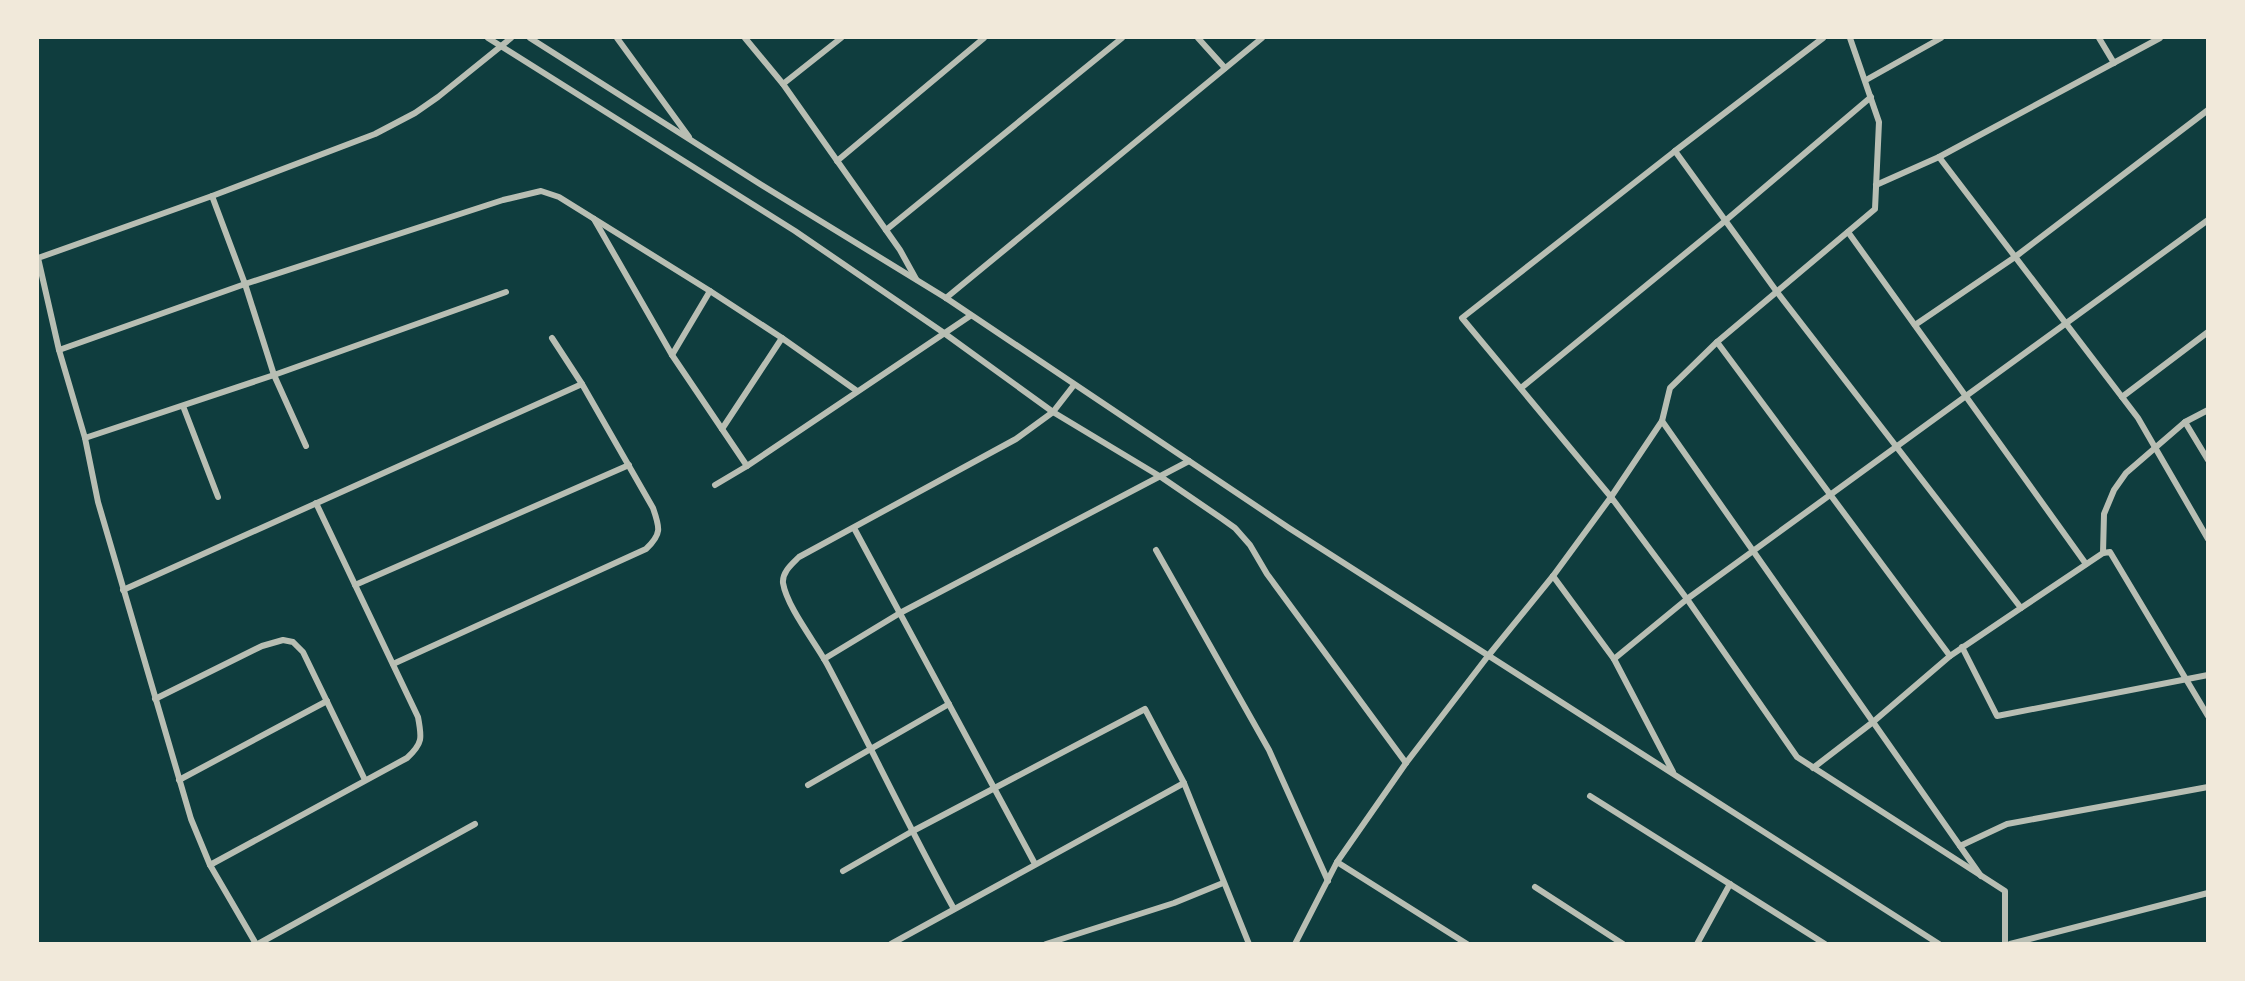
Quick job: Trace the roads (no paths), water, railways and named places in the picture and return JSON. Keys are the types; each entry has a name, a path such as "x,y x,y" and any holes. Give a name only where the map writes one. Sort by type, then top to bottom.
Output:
{"street":[{"path":"488,38 505,42 592,102 795,231 947,331 1053,412 1161,477 1228,523 1250,545 1267,573 1406,763"},
{"path":"530,38 946,298 1486,658 1673,772 1939,944"},
{"path":"617,38 691,140"},
{"path":"745,38 783,84 900,250 916,280"},
{"path":"783,84 841,38"},
{"path":"837,161 984,38"},
{"path":"886,230 1122,38"},
{"path":"1198,38 1225,68"},
{"path":"946,298 1262,38"},
{"path":"1823,38 1462,318 1611,497 1687,599 1797,757 2005,891 2006,944"},
{"path":"1298,942 1337,862 1406,763 1486,658 1553,576 1611,497 1662,421 1670,388 1717,342 1875,209 1879,122 1850,38"},
{"path":"1866,81 1941,38"},
{"path":"2099,38 2114,63"},
{"path":"1876,185 1939,157 2160,38"},
{"path":"475,824 257,944 210,865 191,819 98,502 85,438 59,350 38,258 212,196 375,134 415,113 505,42"},
{"path":"1521,388 1871,97"},
{"path":"1915,325 2015,257 2208,110"},
{"path":"1675,151 1777,292 2021,608"},
{"path":"1939,157 2122,397 2155,448 2208,539"},
{"path":"59,350 245,284 503,200 541,191 559,197 593,216 782,338 857,391"},
{"path":"212,196 245,284 274,375 306,446"},
{"path":"593,216 672,355 747,466"},
{"path":"1614,659 1687,599 2208,220"},
{"path":"1848,232 2086,564"},
{"path":"672,355 710,291"},
{"path":"85,438 274,375 506,292"},
{"path":"715,485 747,466 970,316"},
{"path":"2122,397 2208,332"},
{"path":"393,664 646,549 657,539 659,526 653,508 582,384 552,338"},
{"path":"722,429 782,338"},
{"path":"1717,342 1950,656"},
{"path":"123,590 582,384"},
{"path":"954,909 911,832 872,748 824,659 788,599 783,581 788,568 799,556 1016,440 1053,412 1074,385"},
{"path":"183,406 218,497"},
{"path":"2103,553 2104,514 2114,490 2126,473 2185,422 2208,410"},
{"path":"1662,421 1982,876"},
{"path":"2185,422 2208,460"},
{"path":"824,659 900,614 1189,461"},
{"path":"355,585 629,465"},
{"path":"210,865 407,759 417,748 422,736 418,717 316,503"},
{"path":"854,528 1035,864"},
{"path":"1156,550 1269,750 1328,881"},
{"path":"1814,768 1874,722 1962,647 2103,553 2110,552 2208,716"},
{"path":"1553,576 1614,659 1673,772"},
{"path":"155,699 262,646 283,640 293,642 303,652 365,780"},
{"path":"1962,647 1997,716 2208,675"},
{"path":"179,780 327,700"},
{"path":"808,785 949,704"},
{"path":"843,871 911,832 1145,709 1184,783 1249,944"},
{"path":"891,944 1184,783"},
{"path":"1960,846 2007,824 2208,787"},
{"path":"1590,796 1825,944"},
{"path":"1337,862 1467,944"},
{"path":"1046,944 1174,903 1223,883"},
{"path":"1697,944 1730,884"},
{"path":"1535,887 1623,944"},
{"path":"2010,944 2208,893"}]}
